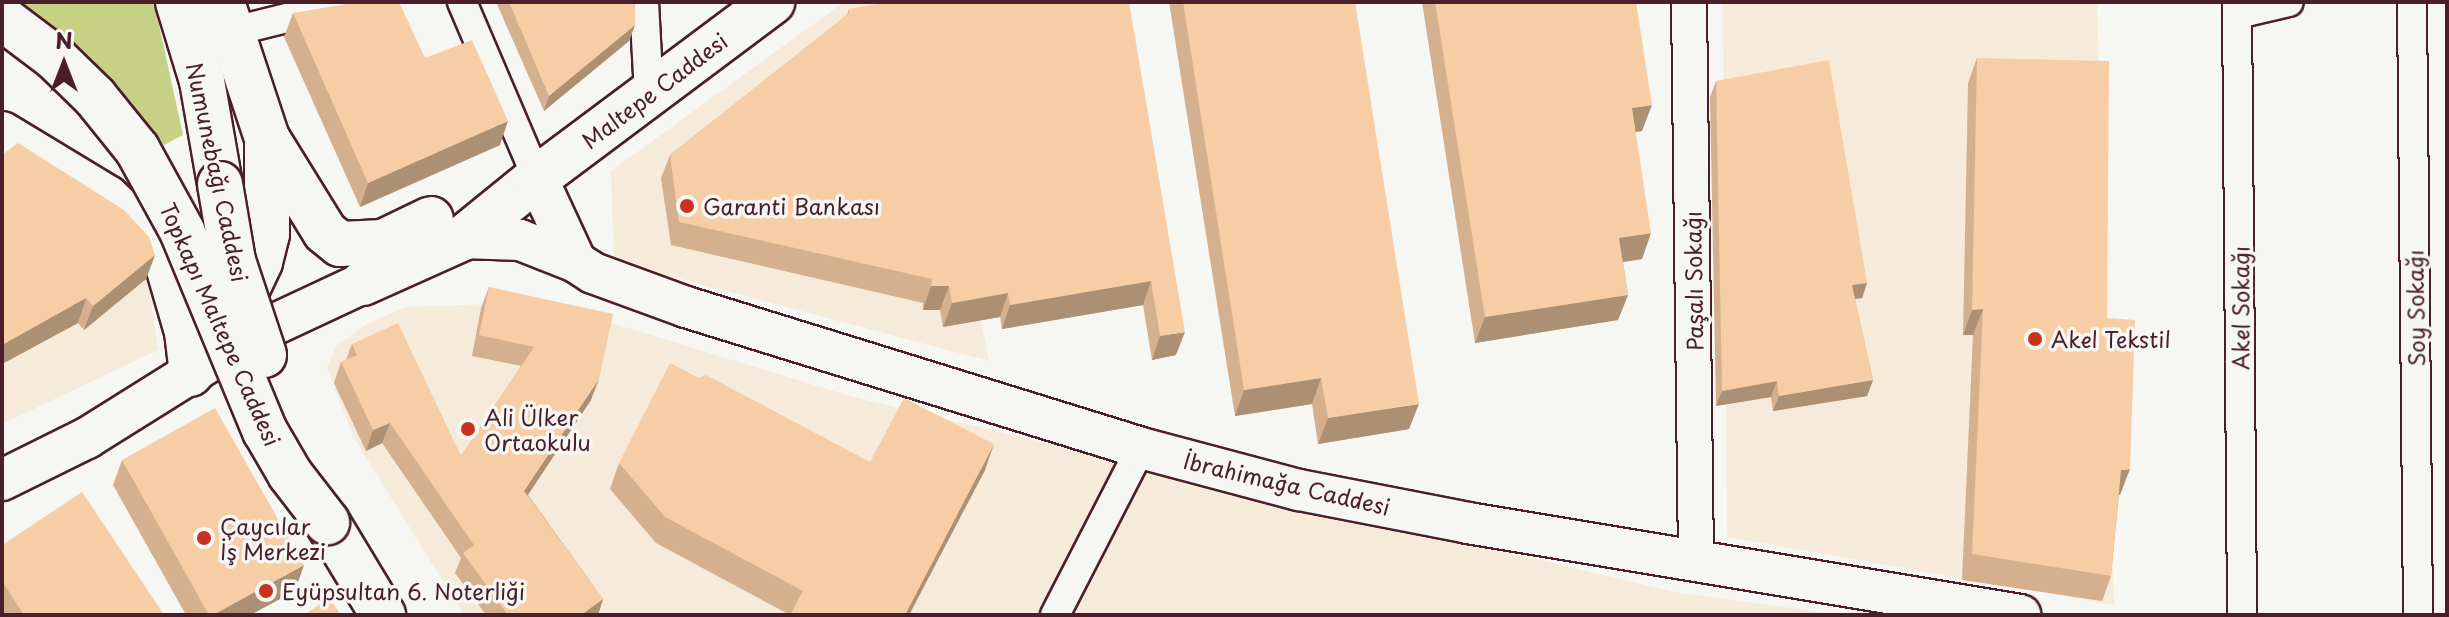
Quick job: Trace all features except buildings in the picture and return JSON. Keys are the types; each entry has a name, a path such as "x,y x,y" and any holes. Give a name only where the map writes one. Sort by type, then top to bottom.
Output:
{"main road":[{"name":"Numunebağı Caddesi","path":"178,2 202,81 233,261 262,349 327,522"},
{"name":"Maltepe Caddesi","path":"363,283 463,238 537,178 772,2"},
{"path":"228,16 267,138 294,177 310,212 340,244 383,242 505,183 537,178 576,262"},
{"name":"Topkapı Maltepe Caddesi","path":"2,18 55,58 95,97 137,149 182,231 265,431 290,474 327,522 383,615"},
{"path":"2,132 108,196 160,246 185,332 190,374"},
{"path":"190,374 228,330 260,262 267,234 267,138"},
{"name":"İbrahimağa Caddesi","path":"463,238 520,240 576,262 593,273 686,307 1141,448 1299,490 1696,560 1870,601 2020,615"},
{"path":"2,480 87,438 252,335 363,283"}],"street":[{"path":"228,16 351,2"},
{"path":"462,2 537,178"},
{"path":"644,2 649,95"},
{"name":"Paşalı Sokağı","path":"1689,2 1696,560"},
{"path":"2238,8 2289,2"},
{"name":"Soy Sokağı","path":"2412,2 2418,615"},
{"name":"Akel Sokağı","path":"2238,8 2242,615"},
{"path":"1055,615 1141,448"}],"shaded area":[{"path":"844,2 915,2 989,361 614,261 611,171"},
{"path":"1723,2 2097,2 2114,605 1727,537"},
{"path":"2,185 145,257 158,350 2,424"},
{"path":"543,302 853,397 1674,592 1841,615 464,615 354,438 327,368 337,345 367,324 406,307"}],"green space":[{"path":"20,2 154,2 183,135 164,145"}],"place":[{"name":"Garanti Bankası","path":"687,206"},
{"name":"Akel Tekstil","path":"2035,339"},
{"name":"Ali Ülker Ortaokulu","path":"468,429"},
{"name":"Çaycılar İş Merkezi","path":"204,538"},
{"name":"Eyüpsultan 6. Noterliği","path":"266,591"}]}
